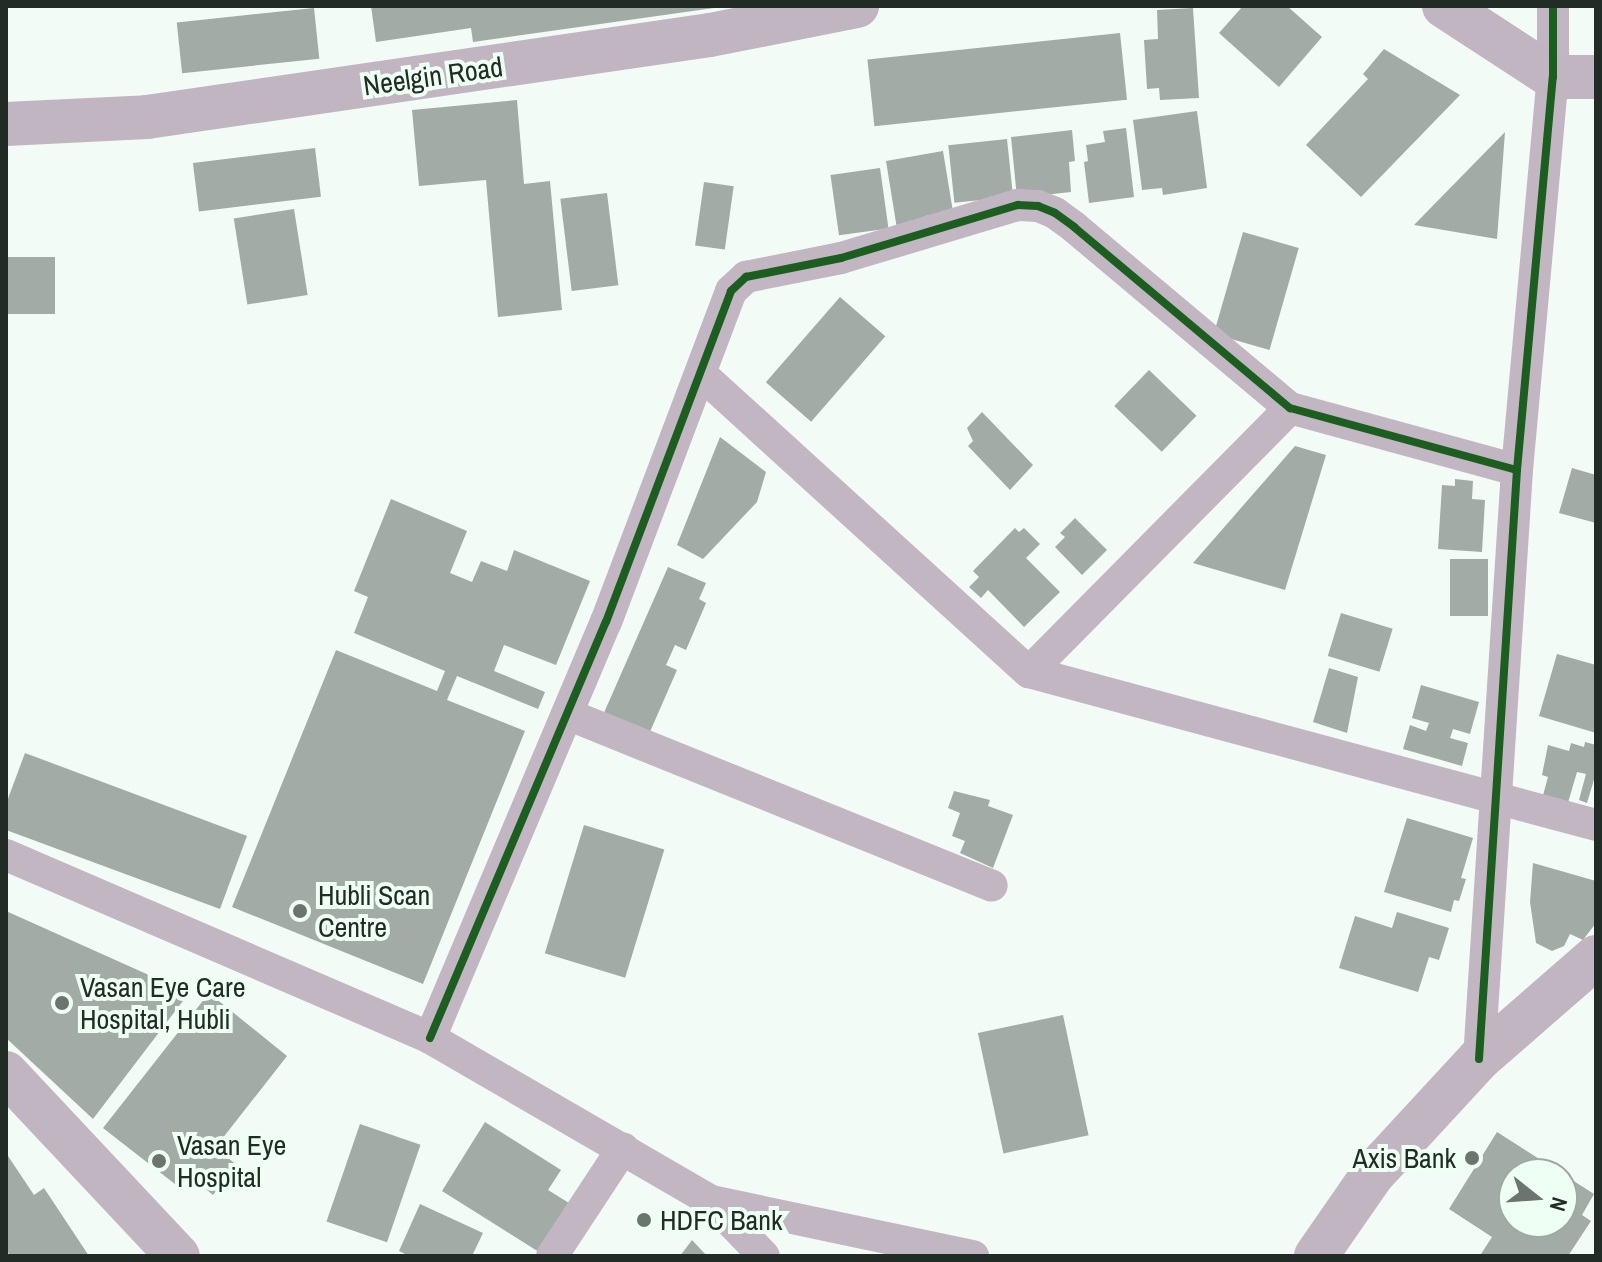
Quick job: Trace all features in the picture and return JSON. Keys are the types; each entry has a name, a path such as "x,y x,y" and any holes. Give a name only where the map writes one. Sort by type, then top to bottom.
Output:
{"street":[{"name":"Neelgin Road","path":"6,124 147,117 710,35 857,6"},
{"path":"1444,6 1553,77 1596,77"},
{"path":"1479,1059 1517,470 1553,77 1553,6"},
{"path":"430,1038 567,714 731,291 746,277 841,258 1018,205 1038,206 1055,213 1074,227 1290,408 1517,470"},
{"path":"701,374 1029,672 1596,825"},
{"path":"1029,672 1290,408"},
{"path":"567,714 992,886"},
{"path":"6,855 430,1038 711,1201 764,1256"},
{"path":"1316,1256 1372,1175 1479,1059 1596,957"},
{"path":"6,1073 178,1256"},
{"path":"552,1256 623,1148"},
{"path":"711,1201 973,1256"}],"building":[{"path":"371,6 714,8 473,42 471,28 376,42"},
{"path":"1243,6 1287,6 1322,37 1279,87 1219,33"},
{"path":"314,8 319,59 182,73 177,22"},
{"path":"1193,8 1199,98 1160,100 1159,88 1147,89 1144,40 1158,39 1157,10"},
{"path":"1120,33 1127,100 874,126 867,60"},
{"path":"1384,49 1460,95 1361,197 1306,145 1368,79 1363,74"},
{"path":"517,100 524,184 550,181 562,310 498,317 486,180 419,186 412,110"},
{"path":"1197,111 1207,188 1163,195 1162,188 1142,190 1133,120"},
{"path":"1126,128 1134,197 1089,203 1084,162 1088,161 1086,145 1105,142 1103,131"},
{"path":"1072,130 1075,161 1069,162 1071,192 1017,198 1011,137"},
{"path":"1505,132 1497,239 1414,225"},
{"path":"1007,139 1013,197 954,203 948,145"},
{"path":"315,148 321,197 199,212 193,163"},
{"path":"943,151 953,212 925,216 926,224 897,229 886,161"},
{"path":"880,168 888,228 839,235 830,175"},
{"path":"704,182 734,186 725,250 695,245"},
{"path":"607,193 618,285 572,291 560,199"},
{"path":"294,209 308,295 247,304 234,219"},
{"path":"1243,232 1299,248 1270,350 1214,334"},
{"path":"6,257 55,257 55,314 6,314"},
{"path":"840,297 885,336 811,422 766,382"},
{"path":"1149,370 1196,416 1162,452 1114,406"},
{"path":"982,412 1033,465 1010,490 968,446 973,441 967,428"},
{"path":"720,437 766,472 757,502 703,559 677,545"},
{"path":"1295,446 1326,455 1285,590 1193,563"},
{"path":"1572,468 1596,475 1596,523 1559,513"},
{"path":"1455,479 1473,481 1472,499 1485,500 1482,552 1438,549 1442,485 1455,486"},
{"path":"391,499 467,531 450,573 472,582 481,561 507,571 514,550 590,581 556,665 504,645 494,671 545,692 538,709 457,676 447,700 525,731 423,984 232,907 336,650 437,691 445,671 354,633 368,597 354,591"},
{"path":"1075,518 1107,550 1082,575 1055,547 1065,537 1060,533"},
{"path":"1015,528 1019,532 1024,528 1040,544 1026,558 1060,592 1024,627 988,590 981,598 969,587 979,577 973,571"},
{"path":"1450,559 1488,559 1488,616 1450,616"},
{"path":"668,567 706,583 699,599 706,603 686,650 675,645 666,665 677,670 649,734 603,715"},
{"path":"1341,613 1393,629 1379,672 1328,656"},
{"path":"1557,654 1596,665 1596,733 1539,716"},
{"path":"1329,668 1358,677 1347,733 1313,722"},
{"path":"1421,685 1479,702 1470,734 1453,729 1450,738 1468,743 1462,766 1403,749 1410,725 1426,731 1429,723 1412,718"},
{"path":"1585,742 1596,745 1596,773 1587,803 1579,800 1586,774 1577,772 1567,806 1542,799 1548,777 1542,775 1548,745 1569,751 1571,743 1584,747"},
{"path":"25,753 247,836 220,909 6,830 6,804"},
{"path":"954,791 990,800 988,806 1013,815 993,868 960,853 965,841 952,836 960,813 948,808"},
{"path":"1407,818 1473,838 1461,878 1466,879 1459,901 1454,900 1451,912 1384,892"},
{"path":"584,825 664,850 625,978 545,953"},
{"path":"1533,863 1596,881 1596,923 1583,940 1570,934 1564,946 1552,951 1536,943 1530,902"},
{"path":"6,911 189,993 93,1119 6,1038"},
{"path":"1397,912 1449,928 1439,960 1429,957 1418,992 1339,968 1355,916 1392,928"},
{"path":"209,993 287,1056 215,1148 237,1165 213,1195 190,1176 180,1188 103,1128"},
{"path":"1063,1015 1089,1135 1003,1153 978,1033"},
{"path":"485,1122 561,1170 548,1190 569,1203 539,1252 442,1191"},
{"path":"360,1124 421,1145 387,1242 326,1221"},
{"path":"1497,1132 1538,1158 1498,1158 1498,1238 1578,1238 1578,1184 1594,1194 1582,1215 1591,1221 1568,1256 1484,1256 1481,1254 1492,1237 1449,1209"},
{"path":"6,1153 34,1195 44,1188 89,1256 10,1256 6,1249"},
{"path":"420,1204 483,1233 472,1256 409,1256 399,1251"},
{"path":"692,1240 707,1256 680,1256"}],"cycle path":[{"path":"1479,1059 1517,470 1553,77 1553,6"},
{"path":"430,1038 606,622 731,291 746,277 841,258 1018,205 1038,206 1055,213 1074,227 1290,408 1517,470"}],"place":[{"name":"Hubli Scan Centre","path":"300,911"},
{"name":"Vasan Eye Care Hospital, Hubli","path":"62,1003"},
{"name":"Axis Bank","path":"1472,1158"},
{"name":"Vasan Eye Hospital","path":"159,1161"},
{"name":"HDFC Bank","path":"644,1220"}]}
